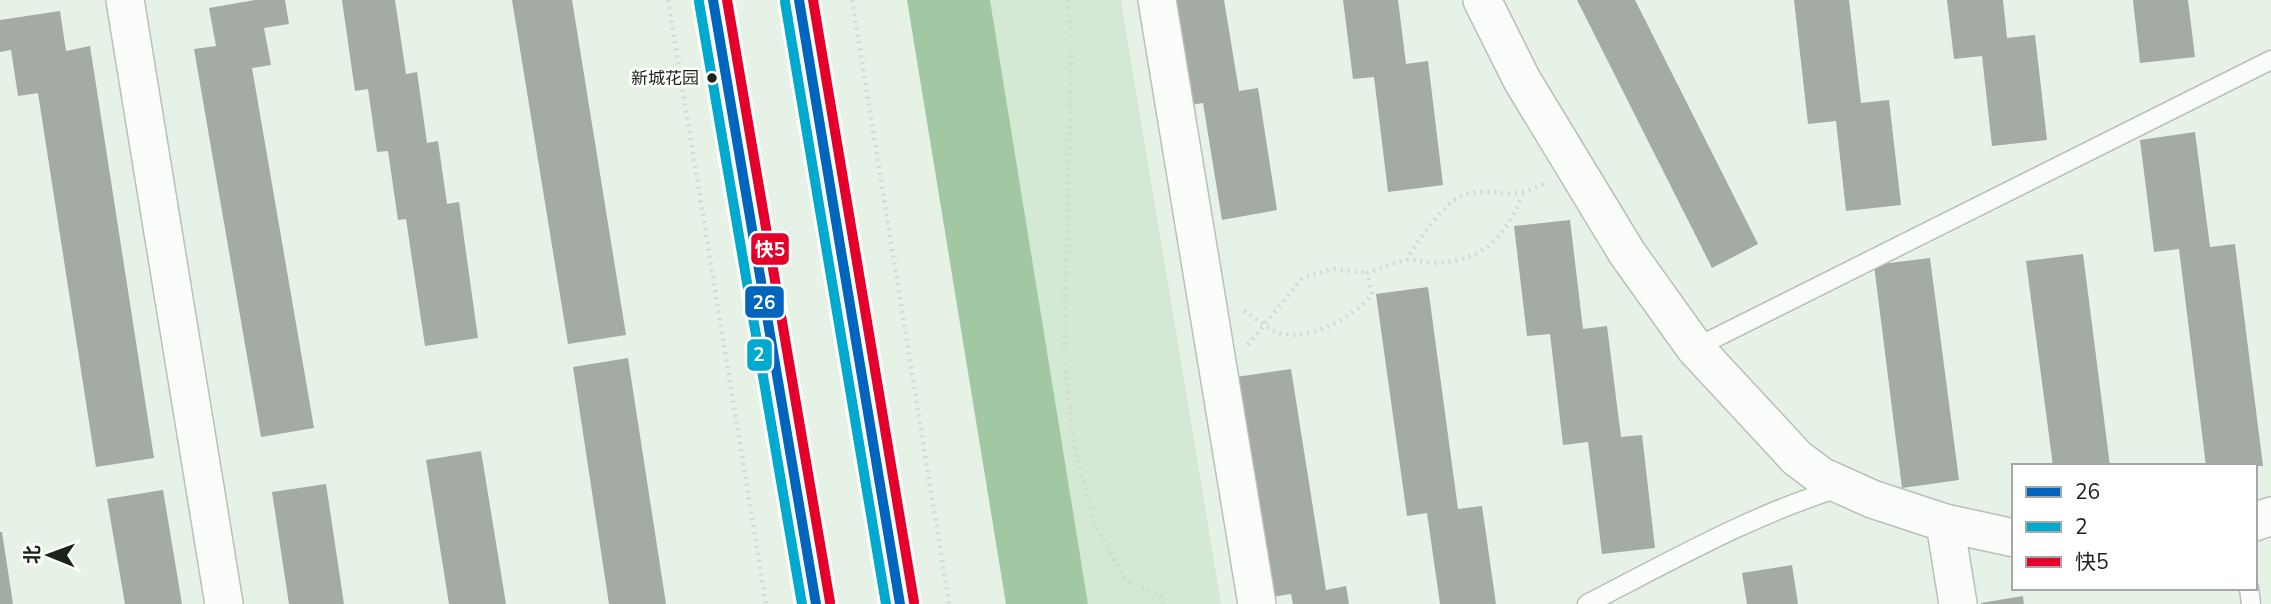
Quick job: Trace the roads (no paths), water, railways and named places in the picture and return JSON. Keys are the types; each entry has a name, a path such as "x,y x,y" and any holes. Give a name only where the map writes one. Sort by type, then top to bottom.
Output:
{"main road":[{"path":"713,0 816,604"},
{"path":"799,0 900,604"}],"street":[{"path":"125,0 224,604"},
{"path":"1157,0 1257,604"},
{"path":"1482,0 1522,80 1627,253 1695,348 1797,458 1842,487 1945,523 2012,538"},
{"path":"1945,523 1958,604"}],"lane":[{"path":"1695,348 1792,303 2271,60"},
{"path":"1587,604 1707,542 1800,500 1842,487"}],"place":[{"name":"新城花园","path":"712,78"}]}
